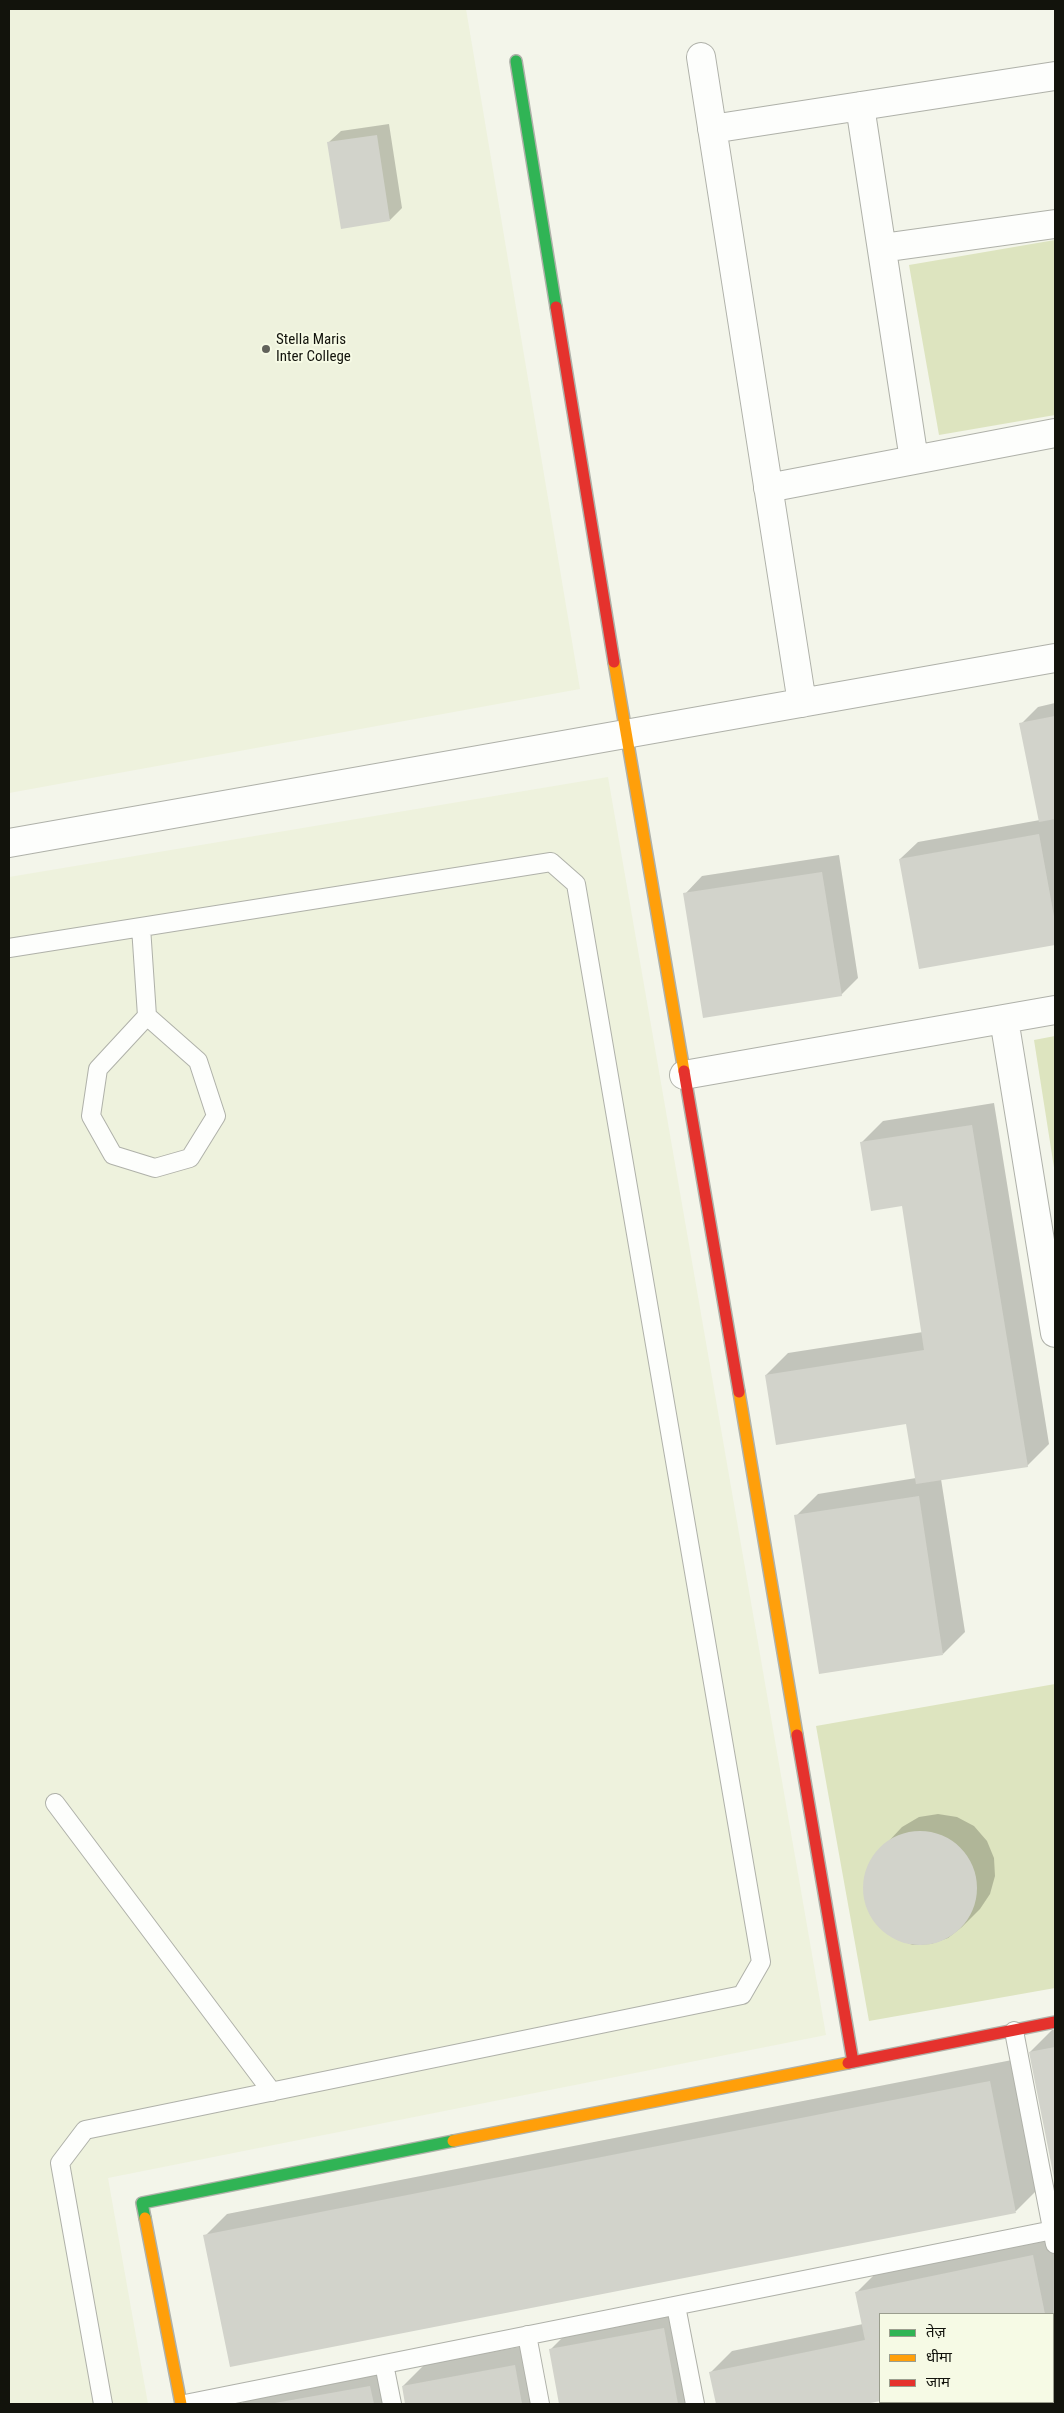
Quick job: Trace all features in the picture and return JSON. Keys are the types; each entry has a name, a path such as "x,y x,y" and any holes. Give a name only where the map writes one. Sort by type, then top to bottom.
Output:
{"street":[{"path":"700,56 802,703"},
{"path":"516,61 626,734 853,2062"},
{"path":"712,129 1055,76"},
{"path":"860,106 914,460"},
{"path":"882,248 1055,224"},
{"path":"768,488 1055,433"},
{"path":"9,844 1055,658"},
{"path":"684,1075 1055,1010"},
{"path":"1004,1018 1055,1333"},
{"path":"181,2404 142,2203 1055,2022"}],"lane":[{"path":"9,948 551,862 576,884 760,1962 742,1995 85,2130 60,2163 103,2404"},
{"path":"141,927 147,1016 198,1061 216,1116 190,1158 155,1168 113,1155 91,1116 98,1069 147,1016"},
{"path":"55,1802 272,2092"},
{"path":"185,2404 676,2306 1054,2237 1014,2031"},
{"path":"676,2306 695,2404"},
{"path":"527,2335 540,2404"},
{"path":"384,2364 392,2404"}],"shaded area":[{"name":"Stella Maris Inter College","path":"9,9 466,9 580,689 9,793"},
{"path":"608,777 826,2035 108,2178 148,2404 9,2404 9,877"}],"green space":[{"path":"1055,240 1055,415 939,435 909,265"},
{"path":"1055,1036 1055,1174 1034,1040"},
{"path":"1055,1684 1055,1988 869,2021 816,1726"}],"building":[{"path":"377,135 390,221 341,229 327,142"},
{"path":"1055,716 1055,819 1039,822 1019,723"},
{"path":"1039,834 1055,922 1055,945 919,969 899,859"},
{"path":"822,872 842,996 703,1018 683,893"},
{"path":"972,1125 1028,1467 916,1484 906,1424 776,1445 765,1375 924,1350 902,1206 871,1211 860,1142"},
{"path":"919,1496 943,1655 819,1674 794,1515"},
{"path":"920,1831 942,1835 952,1840 968,1856 973,1866 977,1888 973,1910 968,1920 952,1936 942,1941 920,1945 898,1941 888,1936 872,1920 867,1910 863,1888 867,1866 872,1856 888,1840 898,1835"},
{"path":"1055,2047 1055,2178 1054,2178 1029,2052"},
{"path":"990,2081 1016,2213 230,2367 203,2235"},
{"path":"1033,2255 1045,2313 879,2313 879,2401 866,2404 716,2404 709,2372 865,2340 855,2292"},
{"path":"664,2328 678,2404 559,2404 549,2349"},
{"path":"515,2365 522,2404 405,2404 402,2386"},
{"path":"370,2386 374,2404 275,2404 275,2403"}],"traffic: fast":[{"path":"516,61 556,307"},
{"path":"145,2218 142,2203 453,2141"}],"traffic: slow":[{"path":"614,662 684,1071"},
{"path":"739,1392 797,1735"},
{"path":"453,2141 848,2063"},
{"path":"145,2218 181,2404"}],"traffic: jam":[{"path":"556,307 614,662"},
{"path":"684,1071 739,1392"},
{"path":"797,1735 853,2062"},
{"path":"848,2063 1055,2022"}],"place":[{"name":"Stella Maris Inter College","path":"266,349"}]}
